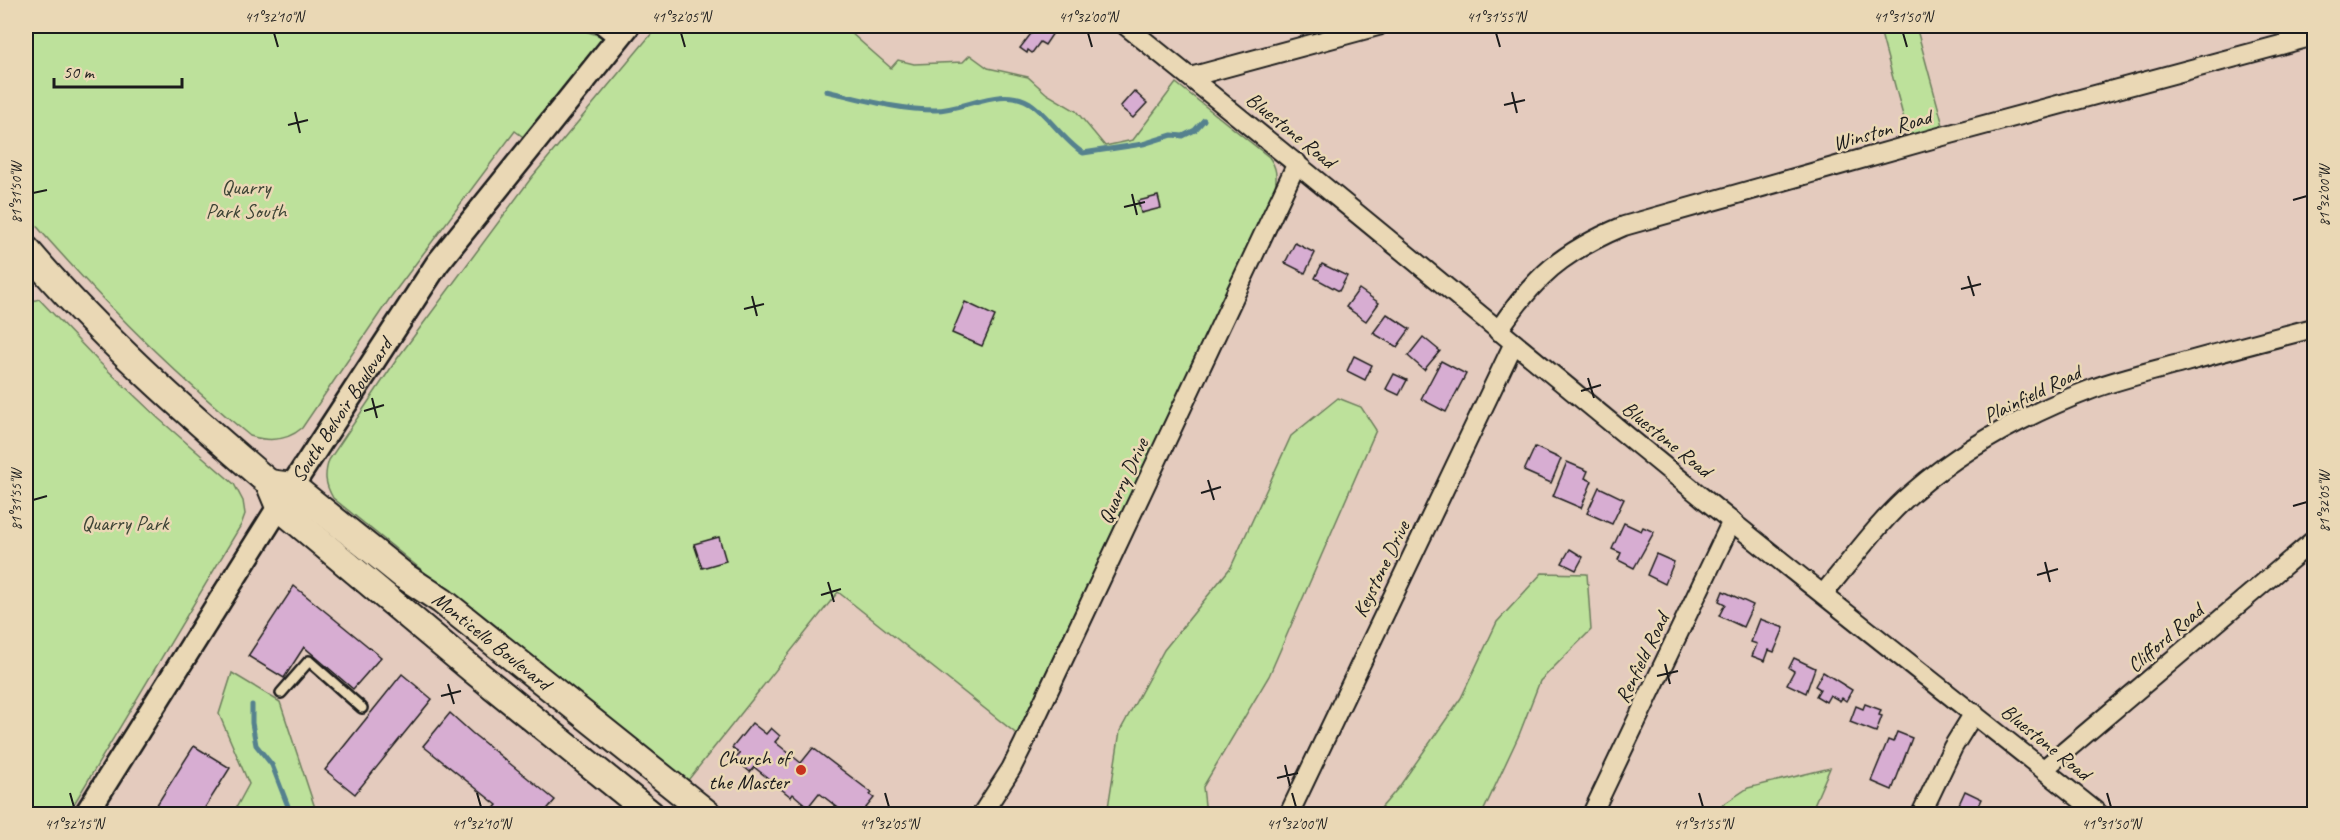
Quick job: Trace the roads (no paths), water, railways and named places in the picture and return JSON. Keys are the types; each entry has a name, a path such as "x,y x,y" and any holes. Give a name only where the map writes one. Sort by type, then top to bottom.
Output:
{"main road":[{"name":"Monticello Boulevard","path":"26,249 80,311 136,366 280,492 464,663 651,814"},
{"name":"Monticello Boulevard","path":"280,492 451,608 708,814"}],"street":[{"name":"Bluestone Road","path":"1126,26 1732,521 2099,814"},
{"path":"1190,77 1378,26"},
{"name":"South Belvoir Boulevard","path":"86,814 280,492 436,264 622,33"},
{"name":"Winston Road","path":"1498,331 1523,294 1542,274 1583,244 1624,226 2314,36"},
{"name":"Quarry Drive","path":"982,814 1011,769 1023,745 1296,163"},
{"name":"Plainfield Road","path":"1824,594 1906,498 1942,470 2009,429 2068,399 2124,379 2314,328"},
{"name":"Keystone Drive","path":"1289,814 1514,343"},
{"name":"Renfield Road","path":"1592,814 1732,521"},
{"name":"Clifford Road","path":"2044,769 2314,540"},
{"path":"1921,814 1953,747 1974,713"}],"lane":[{"path":"597,26 622,33"},
{"path":"281,693 309,661 362,708"}],"waterway":[{"path":"826,91 880,104 921,110 947,109 995,97 1019,98 1030,103 1043,114 1083,153 1143,144 1172,135 1183,136 1195,130 1204,120"},
{"path":"252,705 256,745 272,765 291,814"}],"place":[{"name":"Church of the Master","path":"801,770"}],"park label":[{"name":"Quarry Park South","path":"246,199"},
{"name":"Quarry Park","path":"125,523"}]}
